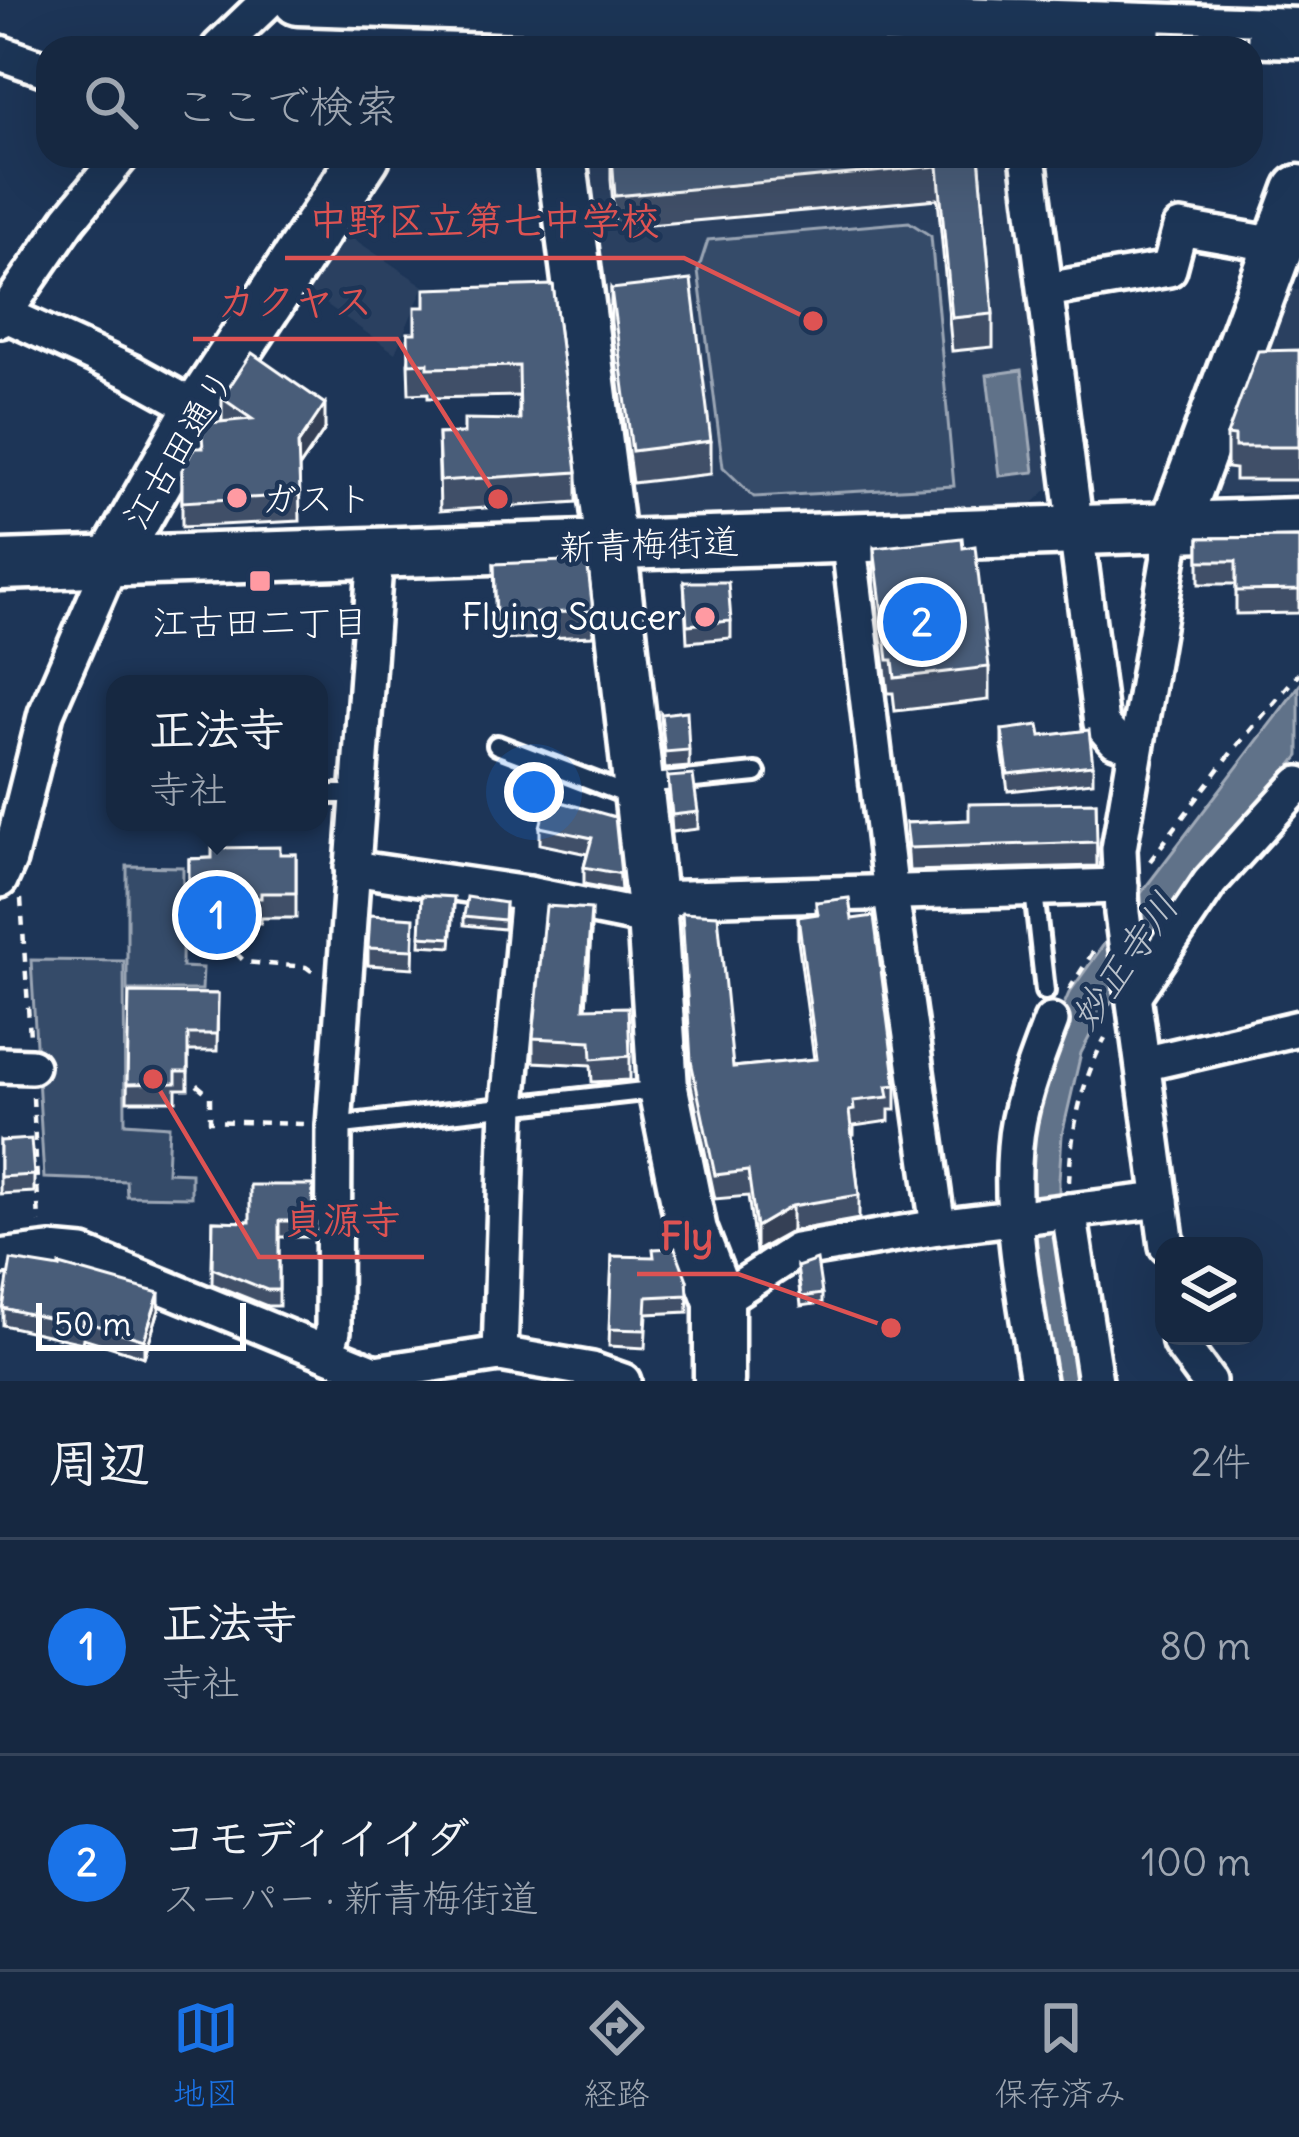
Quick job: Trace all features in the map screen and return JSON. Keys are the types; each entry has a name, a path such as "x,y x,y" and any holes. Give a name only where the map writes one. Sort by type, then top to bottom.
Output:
{"street":[{"path":"232,36 269,0"},
{"path":"298,0 465,4 545,28 773,7 1010,24 1299,33"},
{"path":"444,36 465,4"},
{"path":"0,53 36,66"},
{"path":"111,168 1,315 131,372 198,409"},
{"name":"江古田通り","path":"112,561 198,409 357,168"},
{"path":"564,168 639,792 663,1089 692,1232 719,1301 719,1381"},
{"path":"1030,168 1100,724 1114,740 1135,747"},
{"path":"1166,1237 1133,983 1116,910 1119,849 1174,527 1299,190"},
{"path":"1046,290 1169,269 1180,227 1277,245"},
{"name":"新青梅街道","path":"0,565 1299,524"},
{"path":"848,537 938,1227"},
{"path":"326,1353 333,1331 320,1125 344,986 376,553"},
{"path":"0,880 46,713 112,561"},
{"path":"1133,983 1210,882 1287,821 1299,784"},
{"path":"352,868 651,909 1034,890 1116,910"},
{"path":"500,1354 508,1106 528,894"},
{"path":"1038,1381 1018,1219 1015,1143 1048,1006"},
{"path":"1143,1064 1299,1028"},
{"path":"719,1301 796,1250 1161,1200"},
{"path":"1066,1212 1095,1381"},
{"path":"0,1257 50,1251 83,1254 326,1353 373,1377 500,1354 592,1370 623,1381"},
{"path":"1181,1345 1208,1381"}],"lane":[{"path":"497,745 639,792 756,773"},
{"path":"328,794 358,794"},
{"path":"1034,890 1048,1006"},
{"path":"320,1125 663,1089"}],"path":[{"path":"1048,1006 1176,824 1299,673"},
{"path":"236,953 245,962 306,967 328,985 344,986"},
{"path":"1066,1212 1070,1145 1090,1066 1133,983"},
{"path":"197,1085 210,1096 210,1121 320,1125"}],"shaded area":[{"path":"574,168 1015,168 1051,486 1033,503 641,523 615,494"},
{"path":"909,222 931,236 954,486 754,497 723,467 698,271 708,240"},
{"path":"342,231 424,286 395,353 305,289"},
{"path":"1278,290 1299,290 1299,492 1214,495 1201,481"},
{"path":"127,866 183,867 182,967 203,968 202,990 127,990"},
{"path":"31,960 124,961 125,1123 169,1126 167,1172 191,1173 191,1197 127,1196 126,1181 44,1178"}],"water":[{"path":"1022,370 1034,472 999,476 987,375"},
{"name":"妙正寺川","path":"1299,686 1299,756 1171,915 1081,1053 1062,1135 1059,1232 1083,1381 1047,1381 1019,1195 1054,1028 1069,993"}],"building":[{"path":"1162,32 1247,35 1247,36 1162,36"},
{"path":"613,168 916,168 615,196"},
{"path":"938,168 980,168 993,314 952,318"},
{"path":"691,280 711,441 632,451 611,289"},
{"path":"553,285 577,472 440,481 438,434 464,433 464,419 520,420 519,366 428,368 428,363 409,364 408,333 415,333 415,307 425,307 425,289"},
{"path":"1299,350 1299,447 1235,447 1235,436 1227,435 1258,351"},
{"path":"252,353 325,404 298,444 300,495 182,502 182,470 194,448 203,448 202,435 209,423 252,419 222,398"},
{"path":"1299,537 1299,590 1236,591 1236,561 1199,561 1199,538"},
{"path":"962,538 963,548 975,546 989,667 895,678 893,660 888,660 874,548"},
{"path":"587,560 593,611 496,615 494,564"},
{"path":"684,582 728,582 731,621 687,625"},
{"path":"687,711 689,750 665,752 661,714"},
{"path":"1039,725 1041,736 1089,730 1093,765 1008,774 1002,730"},
{"path":"693,775 698,812 672,815 668,777"},
{"path":"547,798 615,817 621,874 584,867 592,838 540,827"},
{"path":"1096,802 1097,842 909,848 906,823 969,820 969,804"},
{"path":"280,847 280,854 296,854 296,893 242,898 242,914 189,914 189,859 212,858 212,848"},
{"path":"422,895 454,897 451,938 420,936"},
{"path":"467,897 505,903 504,920 464,916"},
{"path":"849,898 852,919 874,916 896,1085 887,1086 889,1097 853,1101 854,1110 849,1111 859,1195 792,1206 756,1227 748,1171 715,1175 691,1061 682,913 718,915 733,1067 817,1059 798,917 818,914 816,902"},
{"path":"546,906 591,909 584,1008 628,1007 630,1056 592,1059 591,1041 533,1038"},
{"path":"370,915 414,918 413,950 368,948"},
{"path":"129,993 218,994 217,1034 188,1034 188,1072 176,1072 176,1083 127,1084"},
{"path":"31,1139 34,1175 0,1177 0,1141"},
{"path":"250,1185 313,1185 312,1221 279,1221 279,1290 267,1290 212,1268 213,1221 250,1222"},
{"path":"675,1248 688,1295 647,1297 645,1330 609,1329 612,1256 654,1257 653,1249"},
{"path":"11,1260 60,1265 159,1293 144,1340 83,1321 82,1326 3,1308"},
{"path":"817,1260 822,1294 801,1297 797,1267"}],"place":[{"name":"中野区立第七中学校","path":"813,321"},
{"name":"ガスト","path":"237,498"},
{"name":"カクヤス","path":"498,499"},
{"name":"江古田二丁目","path":"260,581"},
{"name":"Flying Saucer","path":"705,617"},
{"name":"コモディイイダ","path":"922,622"},
{"name":"正法寺","path":"217,915"},
{"name":"貞源寺","path":"153,1079"},
{"name":"Fly","path":"891,1328"}]}
